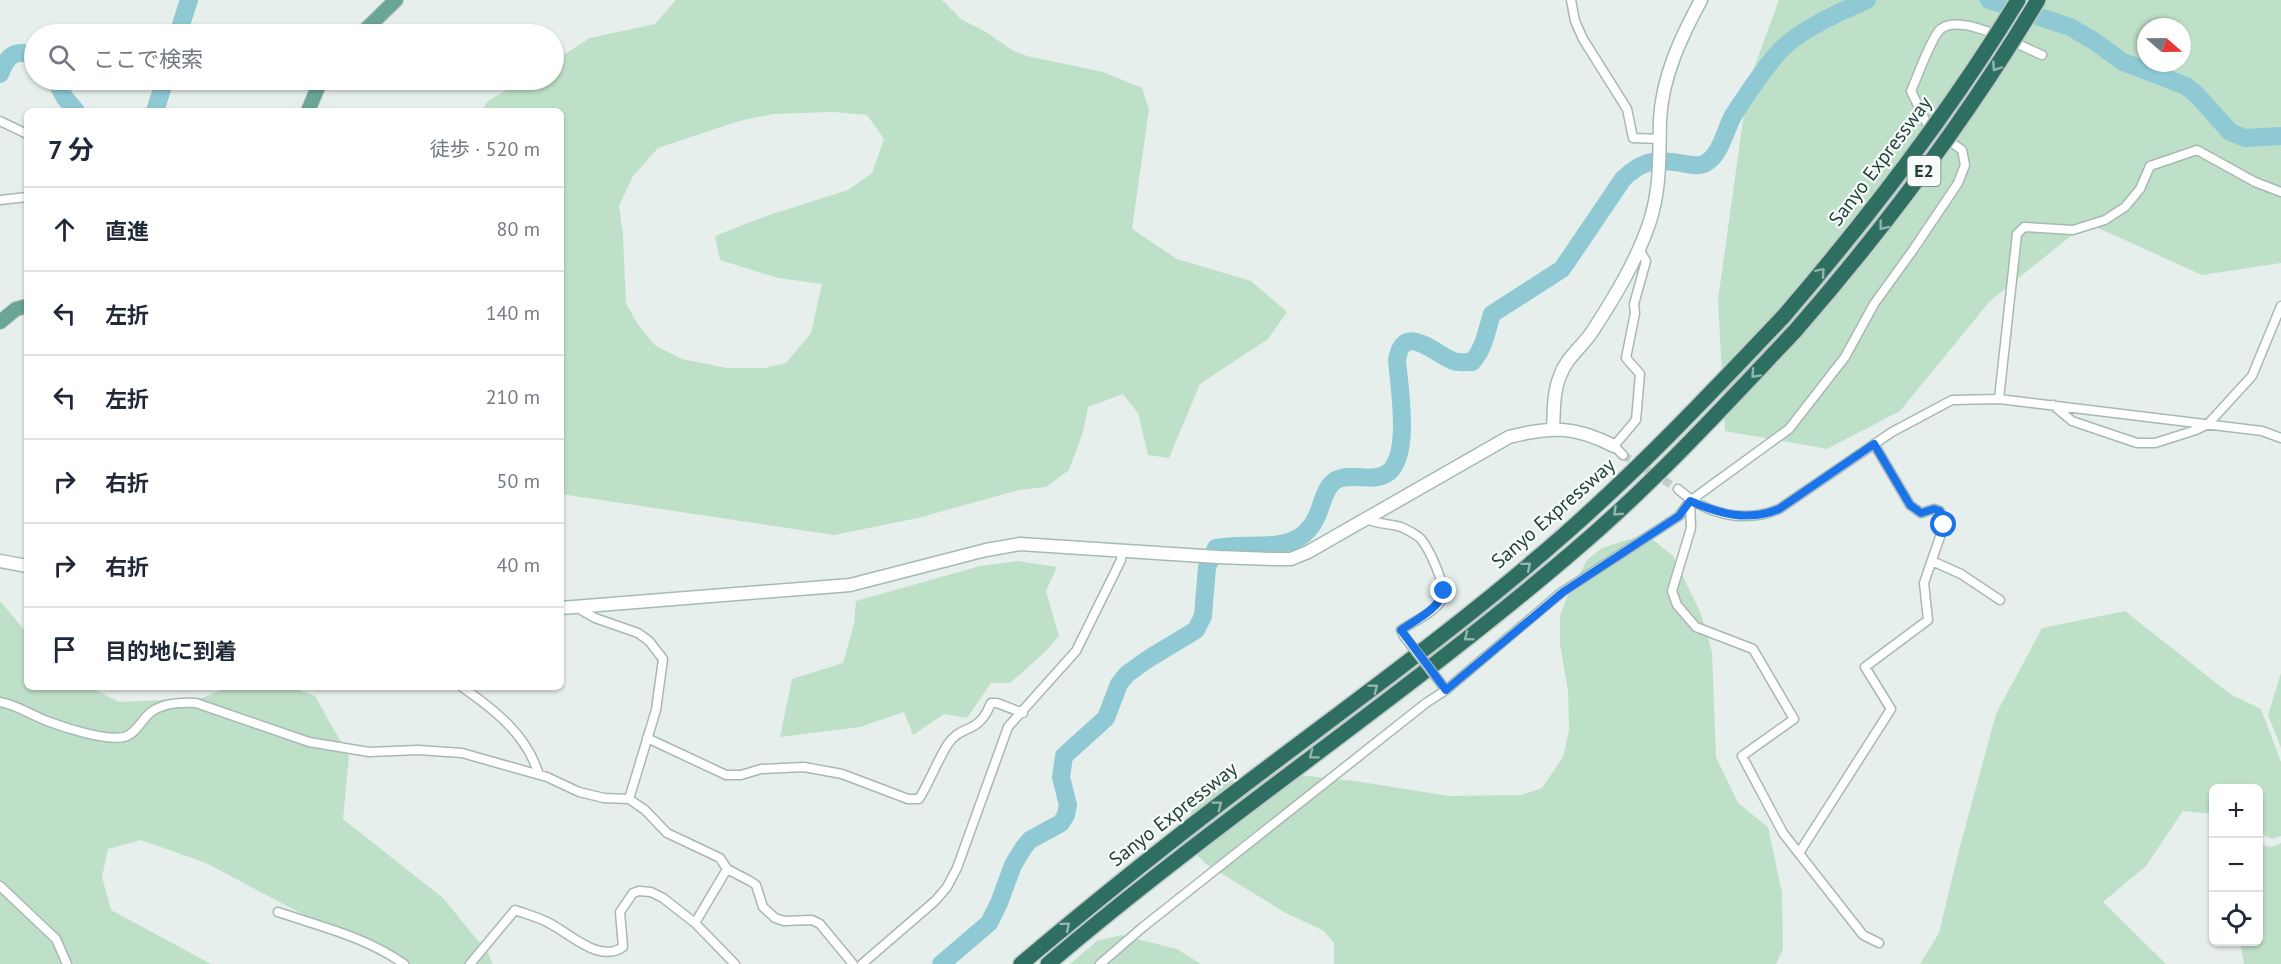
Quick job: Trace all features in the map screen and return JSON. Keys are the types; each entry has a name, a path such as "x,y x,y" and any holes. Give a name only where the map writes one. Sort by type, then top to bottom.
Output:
{"highway":[{"name":"Sanyo Expressway","path":"1021,964 1108,890 1404,666 1565,534 1630,474 1703,402 1783,317 1862,223 1925,141 2018,0"},
{"name":"Sanyo Expressway","path":"1048,964 1110,911 1225,821 1414,679 1576,549 1644,488 1795,331 1843,276 1940,149 2011,46 2038,0"}],"main road":[{"path":"371,24 396,0"},
{"path":"309,108 317,90"},
{"path":"0,322 16,309 24,307"}],"street":[{"path":"1572,0 1575,21 1583,39 1627,109 1633,138 1660,144"},
{"path":"1554,430 1555,391 1563,368 1567,360 1590,335 1615,297 1639,249 1652,213 1660,169 1660,119 1671,66 1683,34 1701,0"},
{"path":"1100,964 1143,927 1311,797 1563,592 1679,516 1690,501 1789,429 1845,357 1874,304 1958,183 1965,165 1962,150 1928,126 1911,91 1939,30 1952,23 1968,24 2042,55"},
{"path":"0,121 24,133"},
{"path":"1999,399 2017,234 2024,227 2073,230 2105,220 2125,207 2140,189 2150,166 2197,150 2255,182 2281,192"},
{"path":"0,200 24,197"},
{"path":"1614,446 1636,420 1640,374 1626,358 1635,313 1634,304 1646,261 1639,249"},
{"path":"2053,405 2072,421 2137,443 2155,443 2196,430 2208,424 2252,376 2281,306"},
{"path":"1678,489 1690,501 1732,516 1766,515 1779,509 1874,444 1952,400 1999,399 2053,405 2262,431 2281,438"},
{"path":"564,608 850,585 987,550 1020,544 1218,557 1291,559 1308,552 1509,437 1531,431 1575,430 1614,446 1623,455"},
{"path":"1799,853 1891,709 1865,667 1928,620 1924,583 1944,525 1943,517 1940,511 1934,509 1921,513 1910,505 1874,444"},
{"path":"1690,501 1690,528 1672,591 1677,605 1696,627 1753,650 1794,719 1742,756 1783,833 1863,935 1879,943"},
{"path":"1365,518 1373,523 1401,527 1420,539 1443,582 1442,599 1401,630 1445,688"},
{"path":"862,964 936,901 948,887 1008,727 1023,713 1084,639 1121,560 1122,550"},
{"path":"0,561 24,565"},
{"path":"1932,561 1961,574 2000,600"},
{"path":"575,606 595,618 638,633 649,641 663,659 656,710 629,800"},
{"path":"466,690 511,725 535,762 539,775"},
{"path":"0,702 50,722 94,734 123,737 130,734 150,712 160,706 183,702 196,703 309,742 369,752 418,750 462,753 539,775 579,792 604,798 629,800 645,810 667,833 720,858 727,869 756,885 763,907 775,918 784,921 812,920 820,924 853,964"},
{"path":"647,738 726,775 741,775 761,769 804,767 842,774 908,799 919,799 949,742 957,735 978,725 986,717 991,704 997,703 1023,713"},
{"path":"695,923 727,869"},
{"path":"0,886 56,939 67,964"},
{"path":"470,964 515,910 547,922 590,950 606,954 617,951 623,947 620,912 633,893 639,891 651,892 663,898 695,923 735,964"},
{"path":"278,912 335,929 385,950 404,964"}],"green space":[{"path":"676,0 942,0 961,19 986,32 1012,50 1027,56 1103,72 1142,88 1149,110 1132,229 1177,259 1251,281 1287,312 1268,339 1200,384 1169,458 1148,455 1138,413 1123,394 1088,407 1083,432 1069,470 1046,487 1019,490 918,518 834,535 564,494 564,108 483,108 488,101 506,90 564,90 564,55 590,38 655,24","holes":["834,112 867,115 884,139 872,173 848,190 766,216 715,236 720,260 778,278 822,284 811,333 786,363 765,368 727,368 682,359 656,346 638,325 626,303 623,235 619,206 633,176 658,148 739,121 773,114"]},
{"path":"1779,0 2281,0 2281,263 2202,275 2087,223 1990,301 1900,411 1827,449 1725,431 1718,300 1748,84"},
{"path":"1646,534 1673,556 1701,614 1712,652 1716,757 1738,803 1768,827 1782,893 1783,949 1776,964 1334,964 1334,943 1324,931 1284,912 1206,864 1187,845 1188,822 1193,807 1216,785 1259,771 1355,781 1449,796 1522,795 1542,788 1563,757 1569,730 1568,691 1560,644 1560,616 1567,597 1587,560 1602,548"},
{"path":"1018,561 1057,567 1046,591 1059,636 1044,653 1010,683 991,683 967,718 944,714 913,735 904,712 860,727 780,737 792,679 843,663 854,624 856,601 980,566"},
{"path":"0,601 24,629 24,690 96,690 119,702 202,698 221,690 298,690 315,696 349,756 343,819 443,898 488,953 493,964 397,964 206,863 141,840 108,849 102,877 111,910 211,964 0,964"},
{"path":"2125,611 2230,694 2261,709 2281,762 2281,836 2272,839 2263,835 2263,784 2209,784 2209,814 2183,811 2146,866 2103,902 2166,964 1920,964 1939,933 1996,714 2042,628"},
{"path":"2281,673 2281,748 2268,715"},
{"path":"2281,843 2281,964 2244,964 2241,946 2263,946 2263,845 2271,847"},
{"path":"1121,935 1177,949 1201,964 1070,964 1097,941"}],"waterway":[{"path":"181,24 189,0"},
{"path":"941,964 989,923 1013,865 1024,847 1030,840 1061,823 1066,815 1068,805 1061,777 1064,756 1106,718 1119,684 1127,674 1196,630 1203,616 1207,567 1216,548 1273,545 1298,538 1309,529 1332,483 1348,477 1380,477 1394,466 1399,454 1402,421 1397,360 1400,349 1406,343 1413,341 1453,361 1472,362 1482,345 1492,314 1562,269 1623,179 1638,167 1652,162 1667,161 1697,165 1710,160 1719,149 1739,106 1777,54 1795,38 1819,23 1867,0"},
{"path":"1989,0 2070,27 2123,62 2186,86 2230,132 2245,138 2281,136"},
{"path":"0,74 9,58 24,53"},
{"path":"61,90 73,108"},
{"path":"156,108 162,90"}],"tunnel":[{"path":"1623,455 1678,489"}],"route":[{"path":"1444,591 1442,599 1433,608 1401,630 1446,690 1563,592 1679,516 1690,501 1732,516 1766,515 1779,509 1874,444 1910,505 1921,513 1934,509 1940,511 1944,525"}]}
